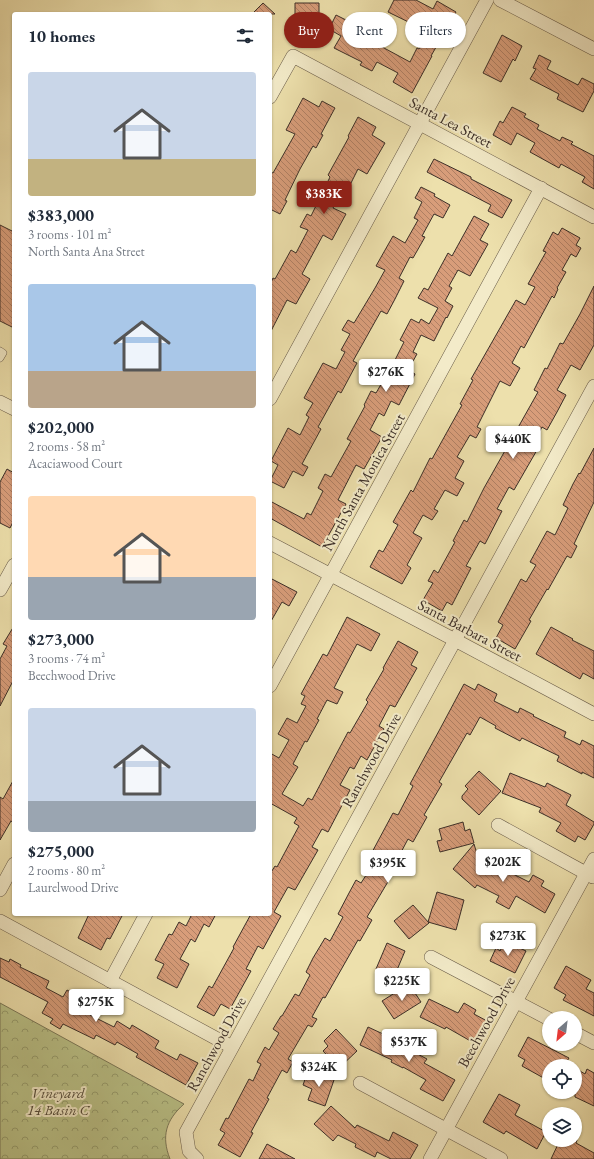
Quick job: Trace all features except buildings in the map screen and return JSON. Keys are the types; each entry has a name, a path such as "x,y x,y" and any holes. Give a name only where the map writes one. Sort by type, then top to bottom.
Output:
{"street":[{"path":"272,395 488,0"},
{"path":"500,0 594,49"},
{"name":"Santa Lea Street","path":"272,93 293,56 594,217"},
{"name":"North Santa Monica Street","path":"272,682 541,188"},
{"name":"Ranchwood Drive","path":"193,1155 186,1132 594,386"},
{"path":"0,402 12,408"},
{"name":"Santa Barbara Street","path":"272,544 594,714"},
{"path":"0,590 12,569"},
{"path":"498,825 590,875"},
{"name":"Beechwood Drive","path":"430,1159 516,1002 590,875 594,859"},
{"path":"0,890 12,868"},
{"path":"110,981 145,916"},
{"path":"0,921 232,1047"},
{"path":"431,957 542,1015"},
{"path":"582,1037 594,1043"},
{"path":"360,1083 501,1159"}],"lane":[{"path":"0,351 3,353 0,358"}],"green space":[{"name":"Vineyard 14 Basin C","path":"0,1003 184,1104 173,1116 167,1129 166,1143 170,1159 0,1159"}]}
